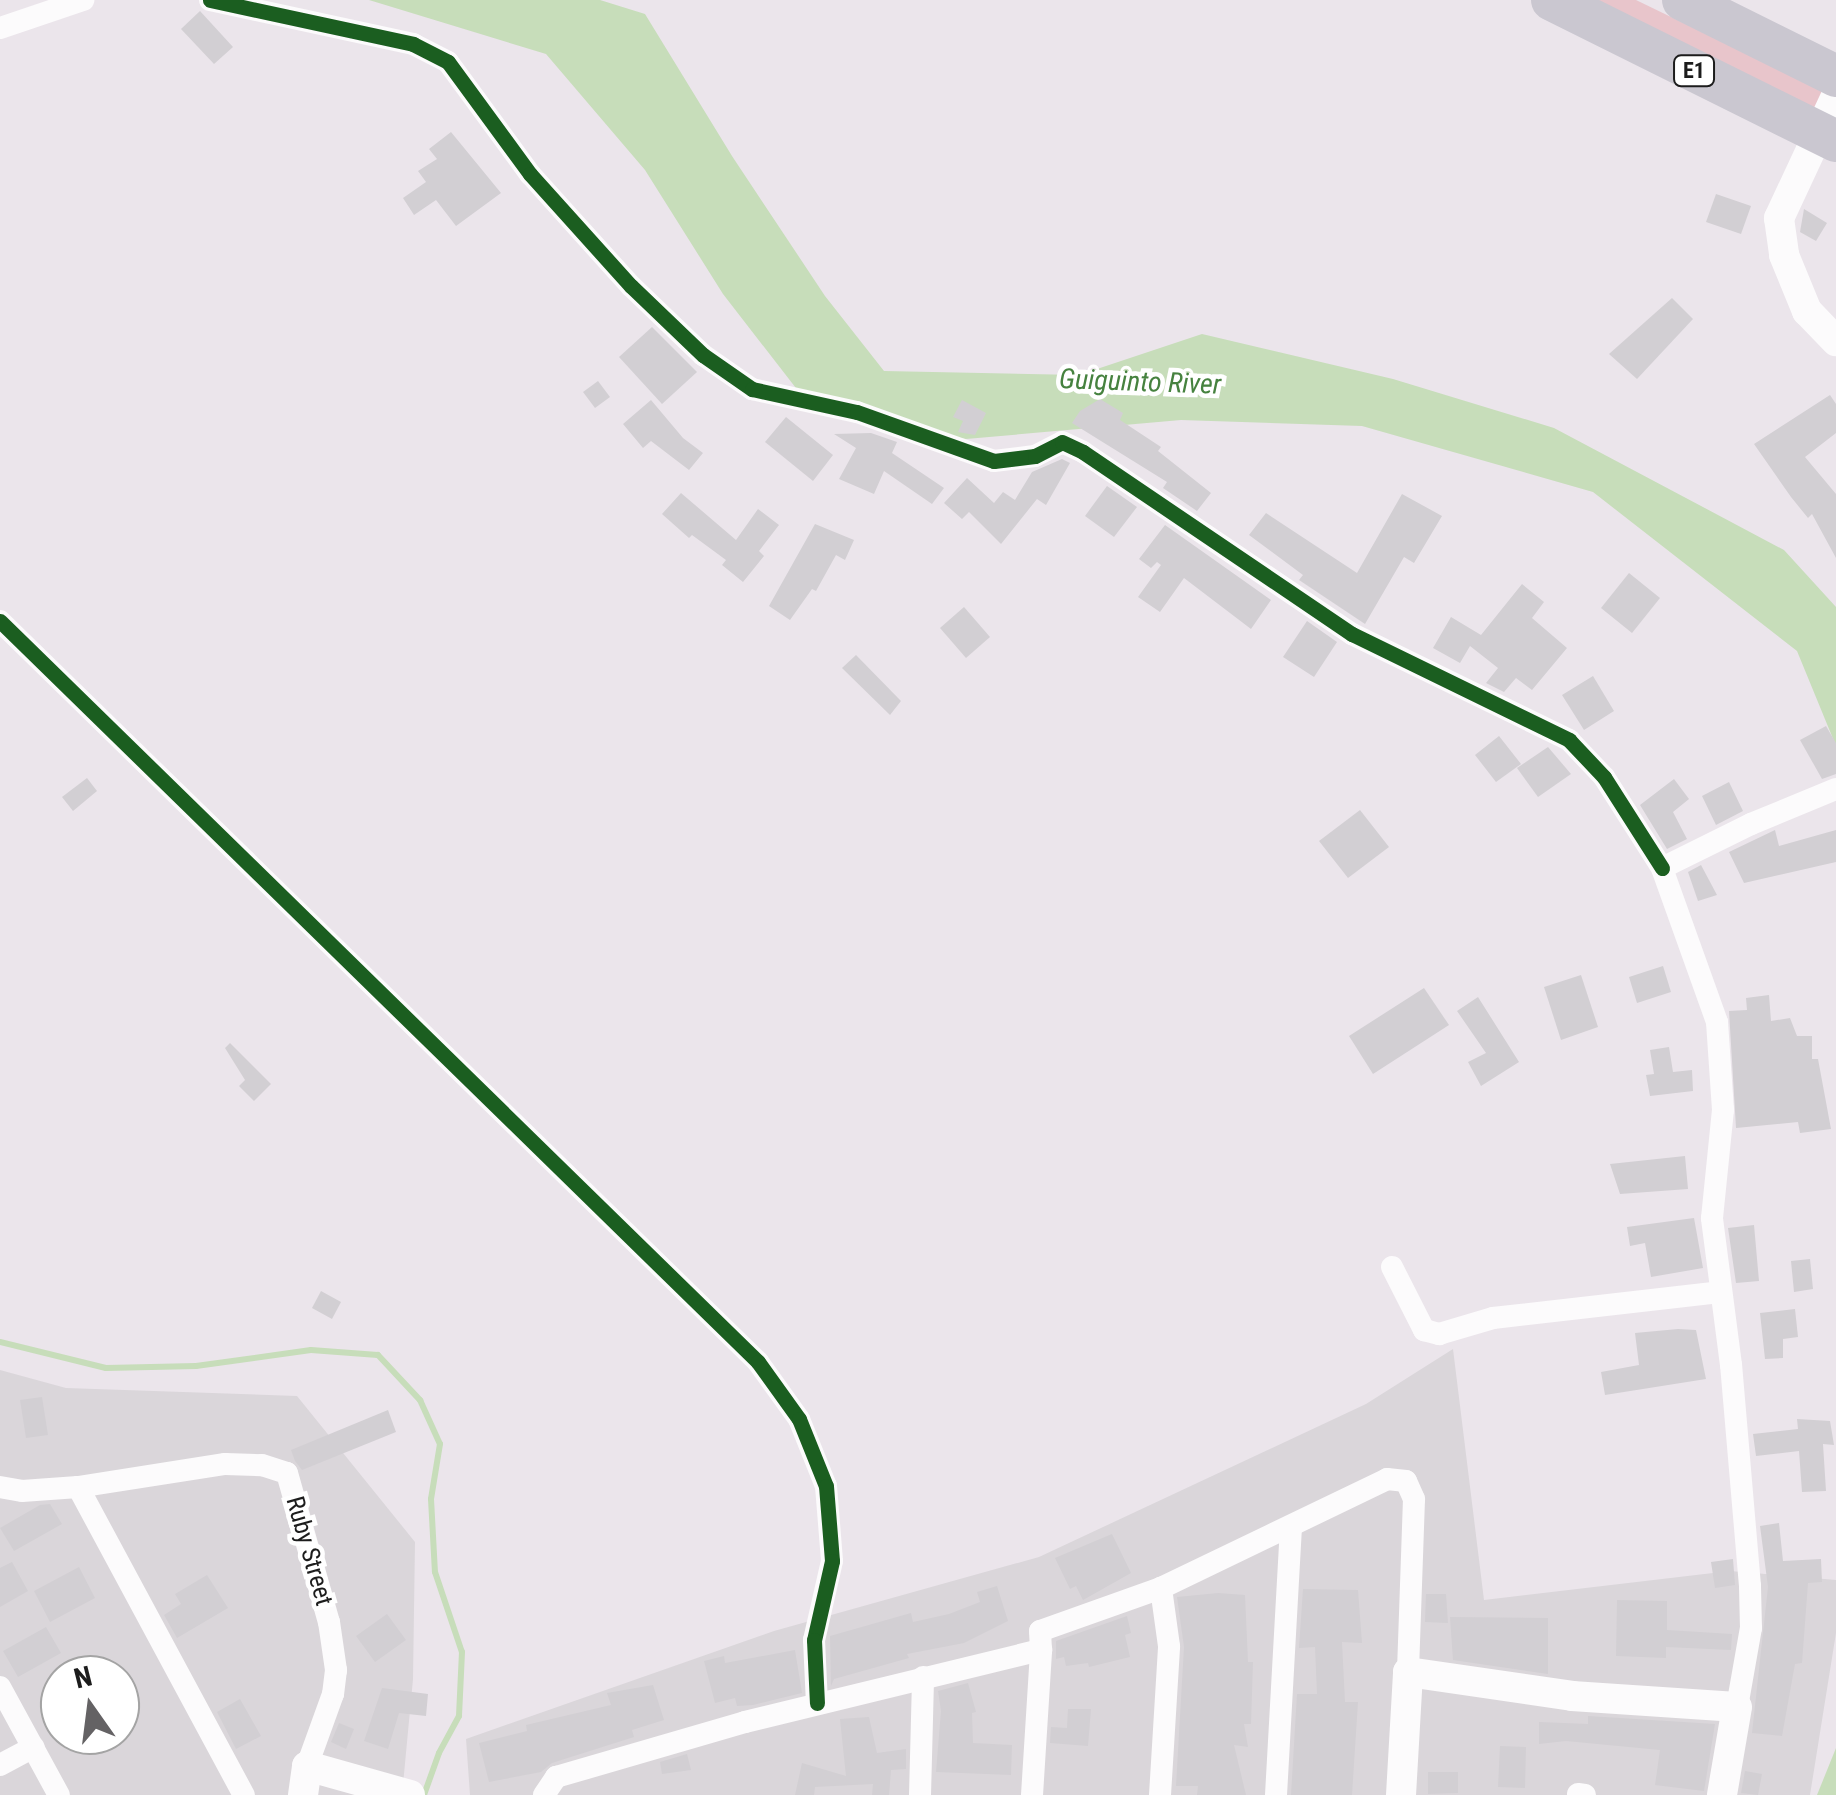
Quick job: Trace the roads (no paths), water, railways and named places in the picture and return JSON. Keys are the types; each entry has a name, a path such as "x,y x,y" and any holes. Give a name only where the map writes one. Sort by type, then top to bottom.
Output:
{"highway":[{"name":"E1","path":"1552,0 1836,141"},
{"name":"E1","path":"1682,0 1836,76"}],"street":[{"path":"0,28 84,0"},
{"path":"210,0 413,44 448,62 530,174 631,286 703,355 752,389 857,412 994,460 1035,456 1062,442 1084,452 1352,634 1569,740 1604,777 1662,868 1717,1022 1724,1110 1712,1218 1731,1365 1751,1628 1722,1795"},
{"path":"1836,96 1779,218 1784,255 1807,311 1836,341"},
{"path":"0,621 758,1362 799,1419 826,1486 832,1561 814,1640 816,1703"},
{"path":"1662,868 1835,789"},
{"path":"1392,1267 1424,1330 1439,1334 1492,1318 1720,1292"},
{"name":"Ruby Street","path":"0,1487 22,1491 78,1488 225,1464 262,1465 287,1473 329,1622 336,1670 333,1694 305,1780"},
{"path":"1032,1795 1040,1631 1161,1588 1387,1478 1406,1481 1414,1499 1401,1795"},
{"path":"78,1488 244,1795"},
{"path":"1276,1795 1291,1527"},
{"path":"1160,1795 1168,1646 1161,1588"},
{"path":"544,1795 556,1778 816,1703 1041,1650"},
{"path":"1408,1672 1572,1696 1738,1707"},
{"path":"920,1795 923,1676"},
{"path":"0,1687 59,1795"},
{"path":"0,1764 34,1747"},
{"path":"305,1780 410,1795"}],"water":[{"name":"Guiguinto River","path":"369,0 600,0 645,14 732,156 825,296 884,371 1079,375 1202,334 1393,379 1554,428 1784,550 1836,607 1836,746 1797,651 1593,492 1362,426 1181,420 966,439 816,414 723,294 645,170 546,54"},
{"path":"1836,1748 1836,1795 1817,1795"}],"waterway":[{"path":"0,1342 106,1368 196,1366 311,1350 378,1355 420,1400 440,1444 431,1499 435,1572 462,1652 459,1716 439,1753 424,1795"}]}
